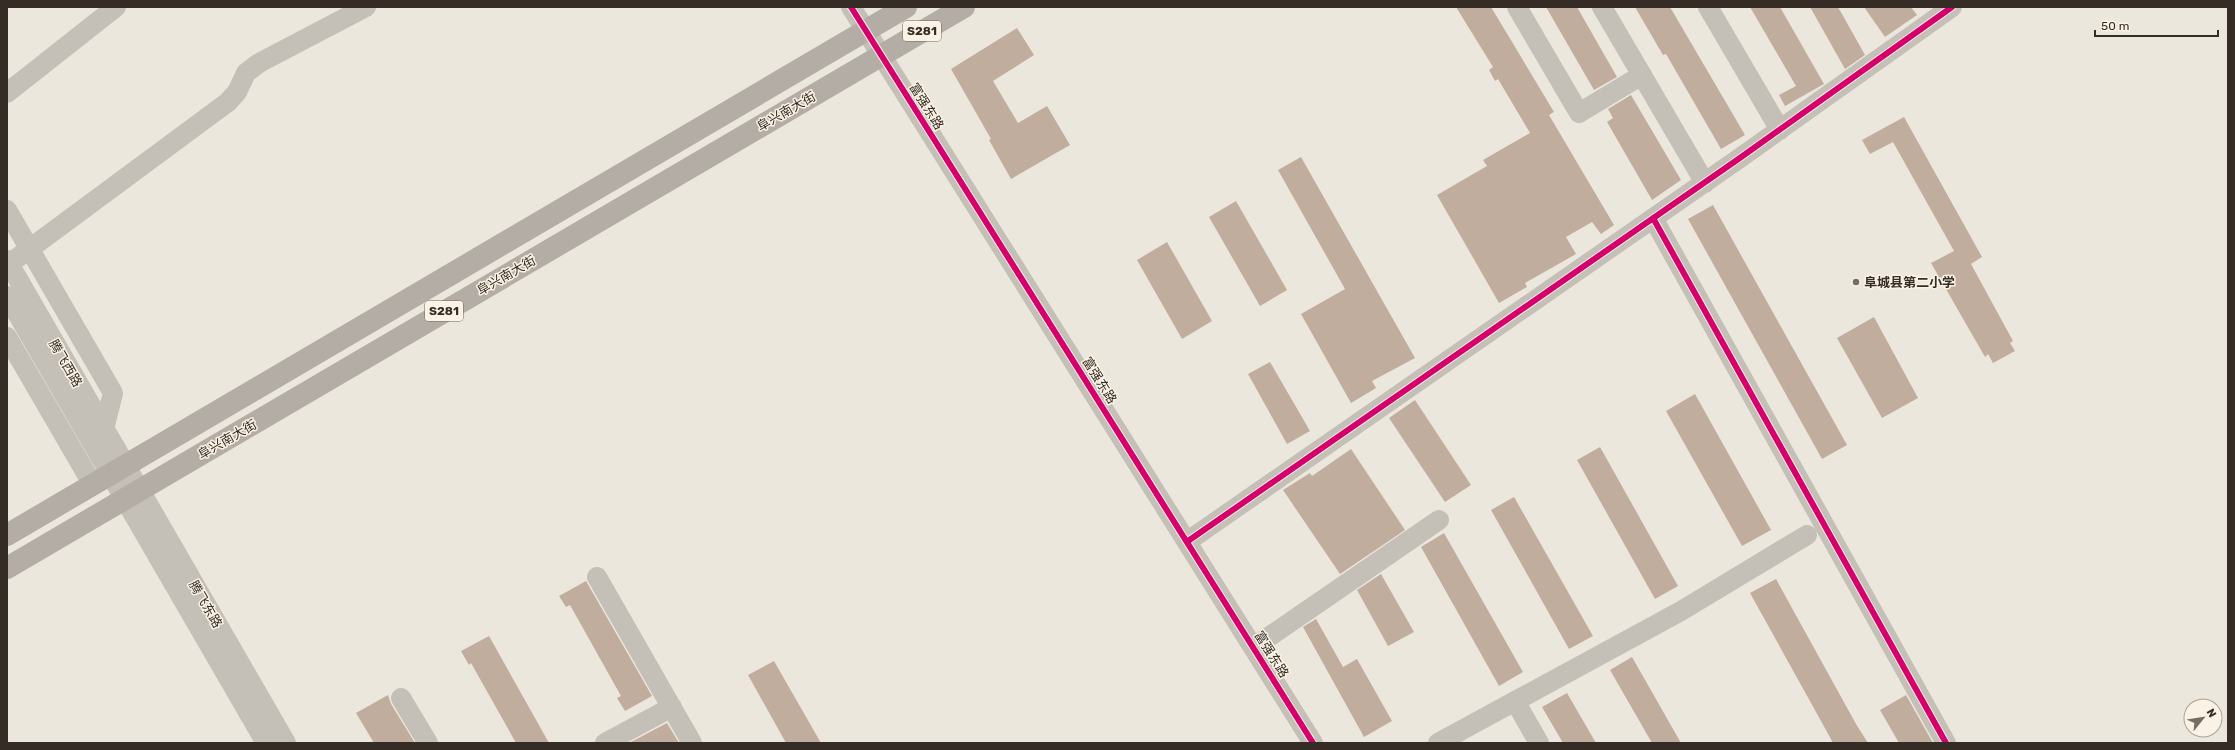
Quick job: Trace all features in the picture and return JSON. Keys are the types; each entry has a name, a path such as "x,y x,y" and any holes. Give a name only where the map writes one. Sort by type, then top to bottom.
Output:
{"main road":[{"name":"S281","path":"7,535 906,7"},
{"name":"S281","path":"881,55 964,7"},
{"name":"阜兴南大街","path":"7,568 881,55"}],"street":[{"path":"7,93 116,7"},
{"path":"8,262 29,249 228,102 237,92 246,73 259,63 366,7"},
{"name":"富强东路","path":"851,7 1188,541 1313,743"},
{"path":"1517,7 1579,112 1642,75"},
{"path":"1602,7 1705,182"},
{"path":"1708,7 1780,130"},
{"path":"1188,541 1780,130 1952,7"},
{"path":"7,210 113,393 104,429"},
{"path":"1653,218 1946,743"},
{"name":"腾飞西路","path":"8,262 104,429 110,475"},
{"name":"腾飞西路","path":"7,296 110,475"},
{"path":"9,346 110,475"},
{"name":"腾飞东路","path":"110,475 132,494 286,743"},
{"name":"腾飞东路","path":"132,494 266,743"},
{"path":"1254,647 1440,520"},
{"path":"1438,743 1681,611 1807,535"},
{"path":"597,577 692,743"},
{"path":"401,698 428,743"},
{"path":"1515,701 1539,743"},
{"path":"605,743 672,707"}],"building":[{"path":"1456,7 1491,7 1554,112 1549,115 1614,225 1601,234 1592,222 1566,237 1576,254 1525,283 1527,287 1499,303 1437,195 1487,166 1483,160 1530,133 1498,79 1495,81 1489,70 1493,67"},
{"path":"1546,7 1577,7 1617,77 1594,90"},
{"path":"1635,7 1670,7 1745,135 1721,149 1666,54 1663,55"},
{"path":"1750,7 1780,7 1824,84 1785,106 1779,95 1796,86"},
{"path":"1810,7 1838,7 1865,55 1845,69"},
{"path":"1864,7 1911,7 1917,15 1885,37"},
{"path":"1017,28 1034,55 993,81 1018,123 1047,106 1070,145 1011,179 989,140 991,139 951,69"},
{"path":"1631,95 1681,180 1652,200 1607,122 1613,118 1608,109"},
{"path":"1904,117 1982,257 1971,264 2013,341 2010,343 2015,351 1993,363 1988,354 1985,357 1931,263 1954,251 1893,142 1870,154 1862,140"},
{"path":"1301,157 1415,358 1372,381 1376,388 1351,403 1301,314 1345,289 1278,170"},
{"path":"1236,201 1287,290 1260,306 1209,217"},
{"path":"1713,205 1847,445 1822,459 1688,219"},
{"path":"1167,242 1212,321 1182,339 1137,260"},
{"path":"1874,317 1918,398 1882,418 1837,338"},
{"path":"1270,362 1310,431 1287,444 1248,374"},
{"path":"1695,394 1771,530 1742,546 1666,411"},
{"path":"1415,400 1471,485 1445,502 1389,418"},
{"path":"1600,447 1678,586 1655,599 1577,460"},
{"path":"1351,449 1405,530 1340,574 1283,490 1310,473 1312,476"},
{"path":"1514,497 1593,636 1569,649 1491,510"},
{"path":"1444,533 1523,672 1499,686 1421,547"},
{"path":"1381,574 1414,632 1388,646 1357,590"},
{"path":"1776,579 1868,743 1833,743 1750,593"},
{"path":"586,581 652,696 625,711 617,698 621,696 570,605 566,607 559,596"},
{"path":"1316,619 1343,667 1357,659 1392,721 1364,737 1303,627"},
{"path":"489,636 549,743 516,743 471,663 469,665 461,651"},
{"path":"1632,657 1681,743 1652,743 1610,670"},
{"path":"774,661 821,743 786,743 748,675"},
{"path":"1567,693 1596,743 1563,743 1542,707"},
{"path":"388,695 391,704 415,743 374,743 356,713"},
{"path":"1906,695 1933,743 1899,743 1880,710"},
{"path":"667,723 679,743 629,743"}],"cycle path":[{"path":"851,7 1313,743"},
{"path":"1188,541 1737,160 1952,7"},
{"path":"1653,218 1946,743"}],"place":[{"name":"阜城县第二小学","path":"1856,282"}]}
